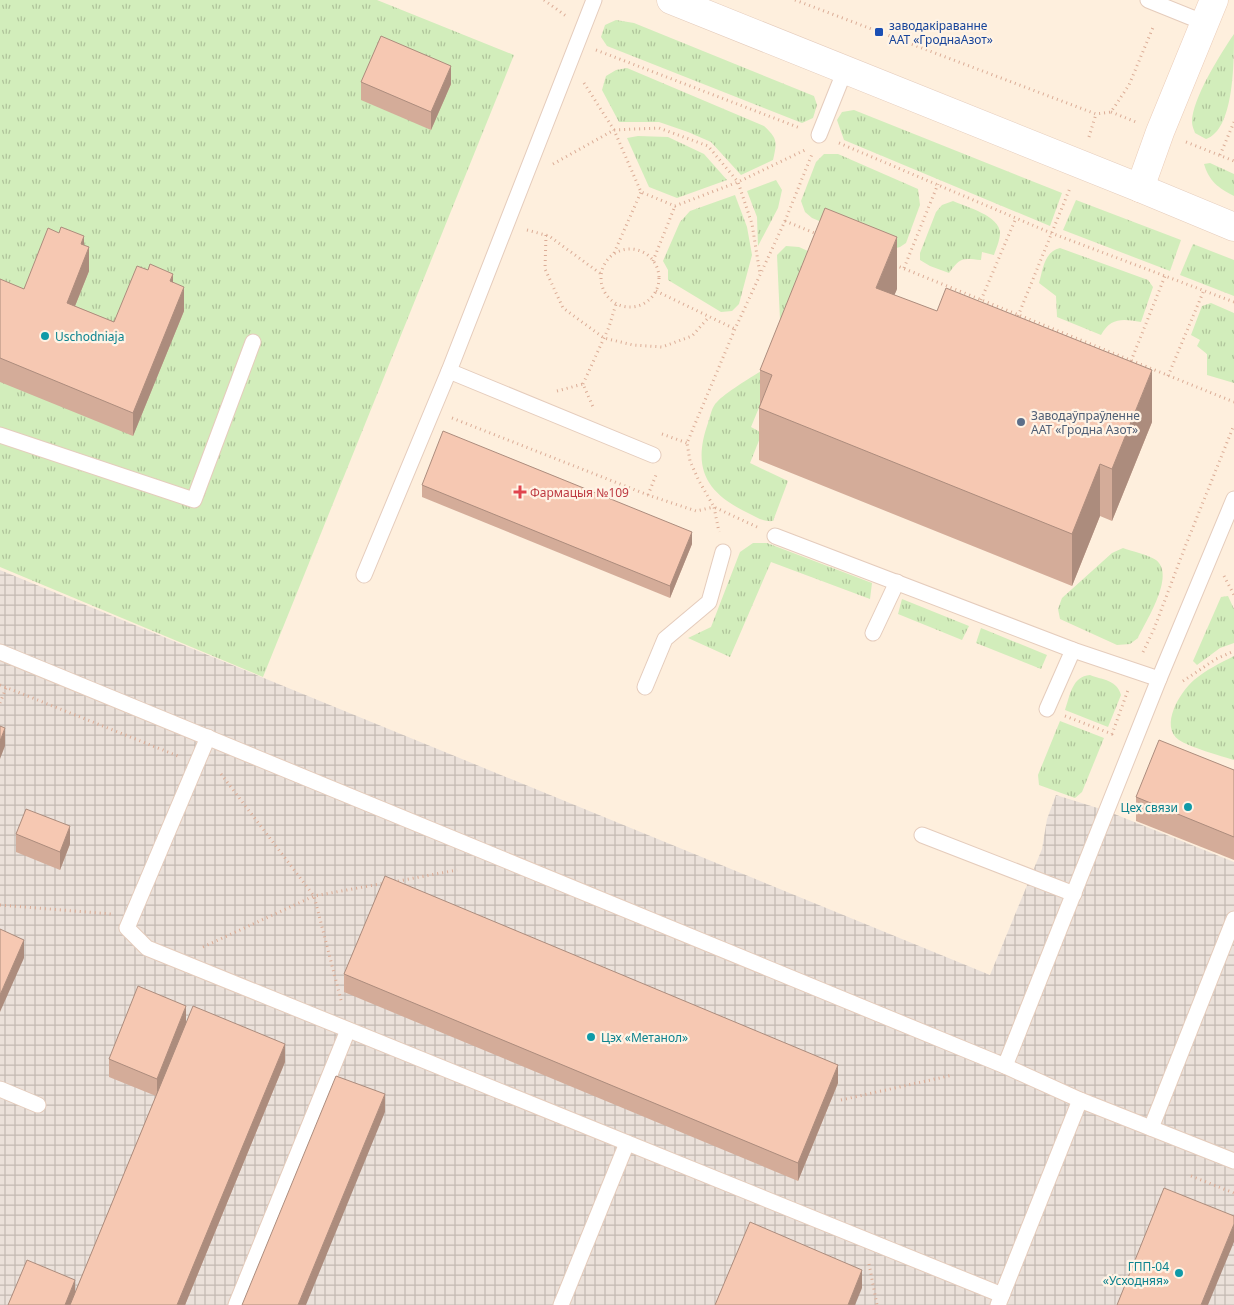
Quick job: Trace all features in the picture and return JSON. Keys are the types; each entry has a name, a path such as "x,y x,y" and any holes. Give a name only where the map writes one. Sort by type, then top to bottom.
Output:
{"street":[{"path":"671,0 1234,227"},
{"path":"1140,188 1160,132 1210,12"}],"lane":[{"path":"364,575 449,371 594,0"},
{"path":"1155,3 1210,12"},
{"path":"817,140 845,70"},
{"path":"0,435 194,500 253,342"},
{"path":"449,371 652,455"},
{"path":"1005,1066 1159,679 1234,499"},
{"path":"776,536 1073,650 1159,679"},
{"path":"646,687 665,639 709,602 723,552"},
{"path":"873,633 897,582"},
{"path":"1047,709 1073,650"},
{"path":"0,652 1005,1066 1080,1100 1234,1161"},
{"path":"208,737 126,928 147,948 864,1239 1000,1300 1080,1100"},
{"path":"922,835 1074,894"},
{"path":"1151,1128 1234,919"},
{"path":"236,1305 348,1030"},
{"path":"0,1089 38,1105"},
{"path":"561,1305 627,1143"}],"path":[{"path":"544,0 582,29"},
{"path":"795,0 1096,114 1111,112 1129,85 1155,3"},
{"path":"591,56 595,49 817,140 938,184 1051,234 1234,302"},
{"path":"580,76 614,130 641,192 676,206 738,182 817,140"},
{"path":"1220,155 1234,122"},
{"path":"546,168 614,130 658,128 708,146 738,182 752,224 760,275"},
{"path":"723,552 714,507 699,482 690,461 687,443 735,329 785,221 817,140"},
{"path":"904,268 938,184"},
{"path":"614,254 641,192"},
{"path":"653,260 676,206"},
{"path":"981,300 1016,218"},
{"path":"785,221 822,236"},
{"path":"524,229 546,235 601,274"},
{"path":"1018,316 1051,234"},
{"path":"546,235 546,269 563,308 604,338 633,345 662,347 692,336 709,317"},
{"path":"625,250 635,250 645,253 653,260 658,270 658,275 656,291 649,300 639,306 627,307 616,304 607,296 602,286 601,274 605,262 614,254 625,250"},
{"path":"895,265 1234,402"},
{"path":"1131,361 1165,276"},
{"path":"1168,376 1204,290"},
{"path":"656,291 735,329"},
{"path":"595,412 583,384 604,338 616,304"},
{"path":"552,393 583,384"},
{"path":"432,410 648,495 696,511 714,507 776,536"},
{"path":"1047,709 1112,734 1134,671 1154,628 1234,425"},
{"path":"661,434 687,443"},
{"path":"1223,573 1234,595"},
{"path":"1180,683 1216,659 1234,651"},
{"path":"0,685 196,763"},
{"path":"0,703 6,688"},
{"path":"221,774 314,896 348,1030"},
{"path":"176,960 314,896 457,870"},
{"path":"0,905 132,916"},
{"path":"840,1100 953,1075"},
{"path":"1191,1176 1234,1194"},
{"path":"864,1239 877,1305"}],"shaded area":[{"path":"0,570 990,975 1042,849 1047,819 1056,795 1107,811 1234,862 1234,1305 0,1305"}],"green space":[{"path":"0,0 377,0 514,55 263,677 0,567"},
{"path":"616,20 634,23 814,96 817,105 813,118 802,123 607,46 601,37 605,25"},
{"path":"1234,34 1233,78 1227,109 1222,123 1215,133 1206,139 1195,133 1192,123 1193,112 1208,76"},
{"path":"627,68 764,126 772,134 775,141 773,160 741,175 711,142 688,132 659,122 619,122 602,90 606,76 616,70"},
{"path":"854,110 1062,193 1050,226 844,140 837,120 842,112"},
{"path":"638,136 668,137 704,154 727,180 677,198 649,187 627,138"},
{"path":"824,154 838,154 918,189 920,205 906,243 889,250 812,218 805,212 801,201 816,162"},
{"path":"1210,163 1234,174 1234,196 1223,190 1211,179 1204,164"},
{"path":"776,180 782,190 778,208 758,246 757,217 747,191"},
{"path":"735,195 747,227 752,255 739,304 732,311 721,312 668,280 668,270 663,261 680,222 690,211"},
{"path":"1076,200 1181,240 1170,271 1063,230"},
{"path":"953,201 989,217 999,227 1000,233 994,255 982,252 981,260 959,261 949,273 920,260 920,253 936,212 942,205"},
{"path":"1193,244 1234,260 1234,296 1180,275"},
{"path":"786,246 799,247 821,257 780,320 777,255"},
{"path":"1060,248 1148,280 1153,287 1141,322 1123,320 1113,322 1101,335 1057,317 1056,296 1039,283 1047,257"},
{"path":"1211,303 1234,313 1234,383 1207,375 1207,354 1197,346 1200,340 1191,335 1202,306"},
{"path":"761,371 772,376 751,427 762,433 750,463 788,481 773,521 757,518 722,497 706,477 703,466 703,439 714,406 726,394"},
{"path":"753,543 767,543 872,583 870,599 771,562 730,657 688,638 711,627 740,552"},
{"path":"1123,548 1156,560 1161,567 1163,576 1157,598 1138,638 1130,644 1117,645 1060,619 1058,609 1062,598 1112,553"},
{"path":"1228,596 1234,609 1234,643 1220,648 1197,665 1193,661 1221,597"},
{"path":"902,599 969,626 962,640 898,614"},
{"path":"981,628 1047,655 1041,669 976,643"},
{"path":"1234,656 1234,760 1179,740 1173,734 1171,718 1183,692 1194,680"},
{"path":"1090,675 1113,683 1121,695 1108,727 1065,710 1075,683 1084,676"},
{"path":"1060,721 1104,738 1082,792 1075,798 1039,785 1038,775"}],"building":[{"path":"381,36 451,66 431,112 361,82"},
{"path":"825,208 897,237 876,288 937,311 946,288 1152,370 1112,469 1100,464 1072,534 759,408 772,375 760,370"},
{"name":"Uschodniaja","path":"61,227 84,236 81,244 89,247 67,303 114,322 137,266 148,270 150,264 173,274 170,281 184,287 133,413 0,358 0,279 24,289 48,228 59,233"},
{"path":"443,431 692,532 670,586 422,485"},
{"path":"0,726 5,728 0,741"},
{"name":"Цех связи","path":"1159,740 1234,770 1234,837 1136,797"},
{"path":"26,809 70,826 60,852 16,834"},
{"name":"Цэх «Метанол»","path":"385,876 838,1065 798,1163 344,974"},
{"path":"0,929 24,940 0,995"},
{"path":"138,986 186,1006 157,1079 109,1059"},
{"path":"193,1006 285,1044 177,1305 70,1305"},
{"path":"336,1076 385,1094 298,1305 242,1305"},
{"name":"ГПП-04 «Усходняя»","path":"1164,1188 1234,1216 1234,1224 1201,1305 1117,1305"},
{"path":"750,1222 862,1270 848,1305 715,1305"},
{"path":"27,1260 75,1280 65,1305 8,1305"}],"place":[{"name":"заводакіраванне ААТ «ГроднаАзот»","path":"879,32"},
{"name":"Uschodniaja","path":"45,336"},
{"name":"Заводаўпраўленне ААТ «Гродна Азот»","path":"1021,422"},
{"name":"Фармацыя №109","path":"520,492"},
{"name":"Цех связи","path":"1188,807"},
{"name":"Цэх «Метанол»","path":"591,1037"},
{"name":"ГПП-04 «Усходняя»","path":"1179,1273"}]}
